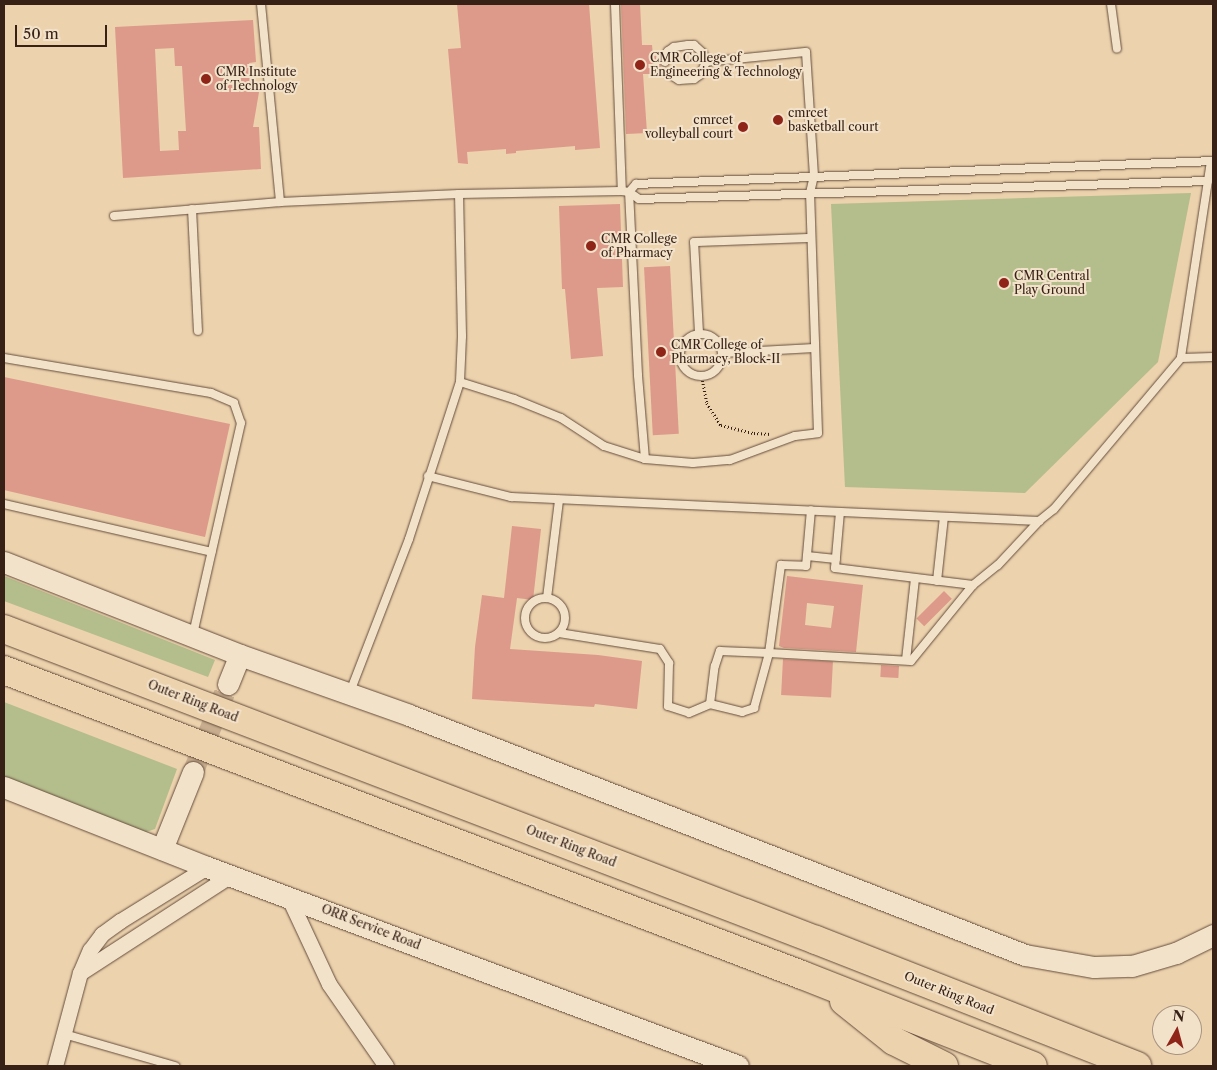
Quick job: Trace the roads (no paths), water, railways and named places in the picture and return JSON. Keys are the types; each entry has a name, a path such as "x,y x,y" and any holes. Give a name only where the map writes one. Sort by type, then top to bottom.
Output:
{"highway":[{"name":"Outer Ring Road","path":"4,629 825,944 1137,1066"},
{"path":"4,670 822,983 1033,1066"},
{"path":"822,983 894,1041 944,1066"}],"main road":[{"path":"4,562 240,655 472,740 1025,955 1094,966 1132,966 1176,953 1213,935"},
{"path":"228,684 240,655"},
{"path":"162,848 193,772"},
{"name":"ORR Service Road","path":"4,787 207,867 738,1066"}],"street":[{"path":"55,1066 80,973 90,950 102,934 207,867"},
{"path":"80,973 231,875"},
{"path":"288,896 329,984 386,1066"}],"lane":[{"path":"261,4 280,202"},
{"path":"615,4 645,459"},
{"path":"1111,4 1117,49"},
{"path":"665,62 668,52 680,45 694,45 703,53 706,62 700,75 694,79 679,80 669,74"},
{"path":"460,382 514,399 561,418 604,446 645,459 693,463 730,460 794,436 818,433 810,194 814,176 806,52 706,62"},
{"path":"626,191 636,184 1212,161 1181,358 1054,510 1039,521 998,564 973,585 911,661 720,651 715,666 710,704"},
{"path":"114,216 280,202 459,194 626,191 639,199 1208,181"},
{"path":"349,694 409,539 460,382 462,336 459,194"},
{"path":"192,209 198,331"},
{"path":"699,333 694,242 811,238"},
{"path":"699,333 710,335 718,342 722,353 720,364 713,373 702,377 691,374 683,367 679,357 681,346 688,337 699,333"},
{"path":"722,353 815,348"},
{"path":"4,358 210,393 234,403 241,423 193,636"},
{"path":"1181,358 1213,358"},
{"path":"428,476 510,498 1039,521"},
{"path":"546,598 558,500"},
{"path":"4,504 212,552"},
{"path":"559,633 660,649 670,663 668,706 689,713 710,704 742,712 754,708 769,653 781,565 806,566 811,510"},
{"path":"840,512 835,568 973,585"},
{"path":"937,581 944,517"},
{"path":"807,556 836,559"},
{"path":"906,660 915,578"},
{"path":"546,598 557,602 564,612 565,623 559,633 549,639 537,638 528,630 524,619 526,608 535,600 546,598"},
{"path":"64,1034 175,1066"}],"tunnel":[{"path":"193,772 228,684"}],"place":[{"name":"CMR College of Engineering & Technology","path":"640,65"},
{"name":"CMR Institute of Technology","path":"206,79"},
{"name":"cmrcet basketball court","path":"778,120"},
{"name":"cmrcet volleyball court","path":"743,127"},
{"name":"CMR College of Pharmacy","path":"591,246"},
{"name":"CMR Central Play Ground","path":"1004,283"},
{"name":"CMR College of Pharmacy, Block-II","path":"661,352"}]}
